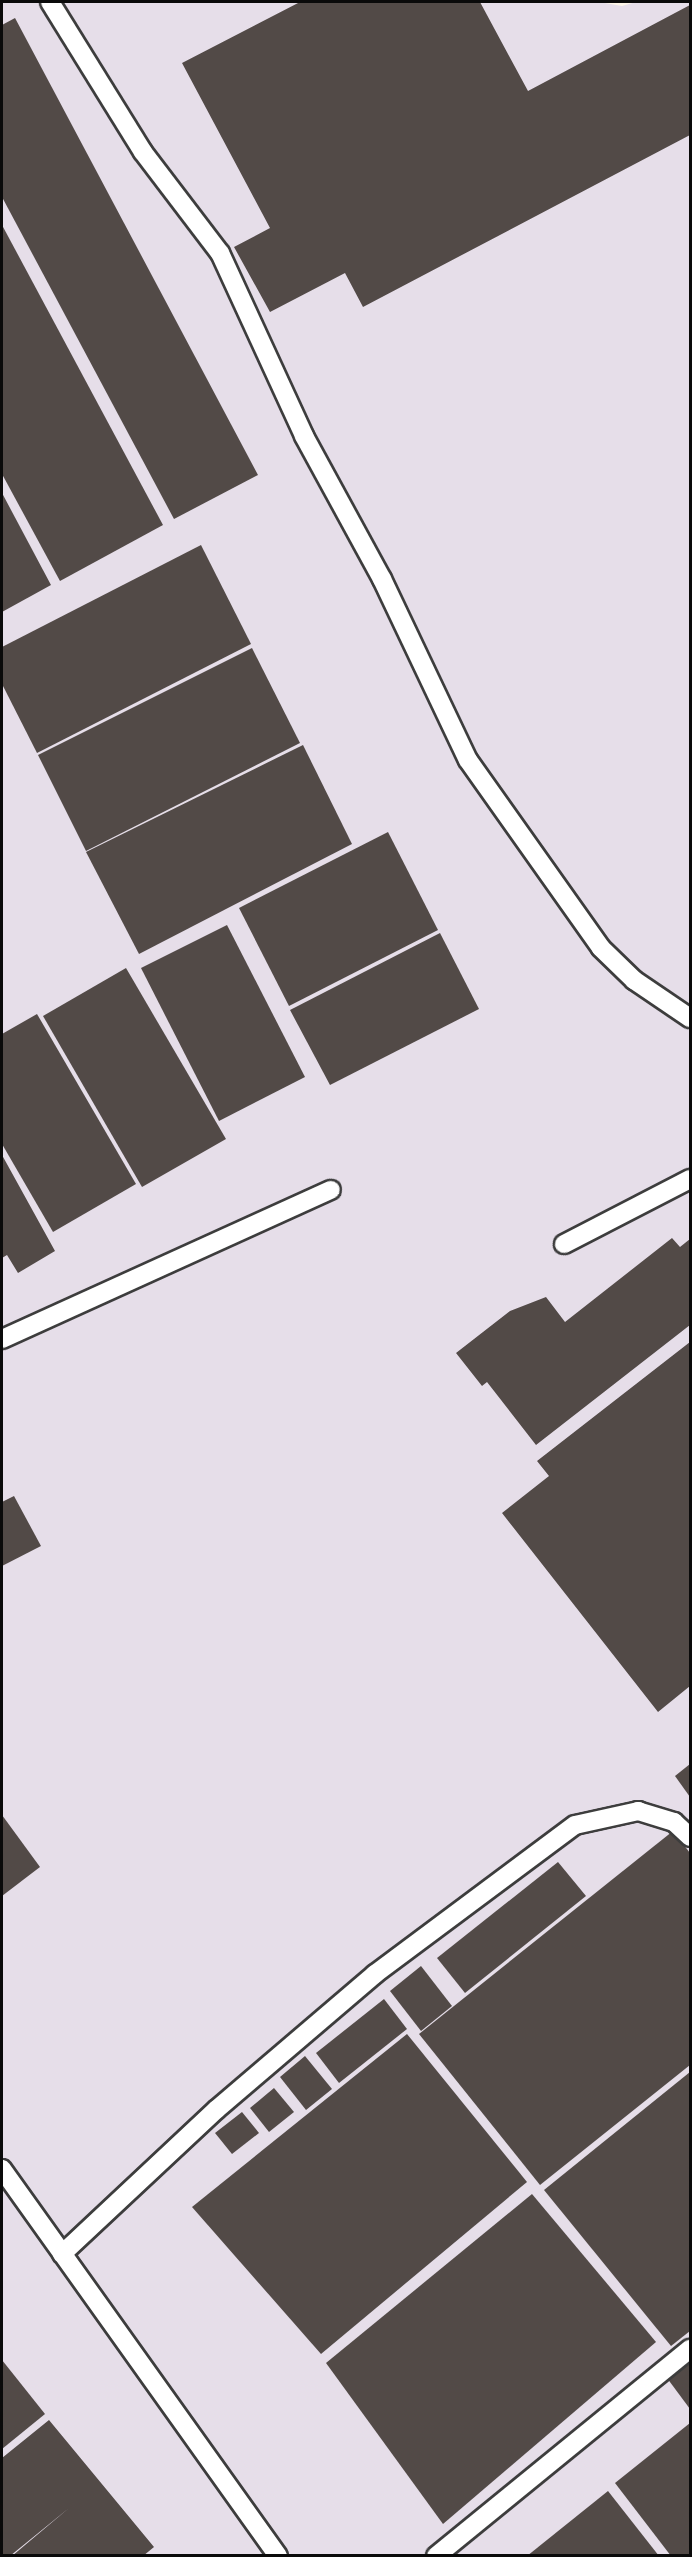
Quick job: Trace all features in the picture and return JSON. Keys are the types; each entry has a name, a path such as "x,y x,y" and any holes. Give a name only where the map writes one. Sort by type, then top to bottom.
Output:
{"lane":[{"path":"50,2 143,152 220,254 304,436 382,579 468,760 601,948 634,980 690,1018"},
{"path":"564,1244 690,1179"},
{"path":"2,1339 332,1190"},
{"path":"62,2254 217,2109 375,1974 575,1825 638,1811 674,1822 690,1837"},
{"path":"2,2169 278,2556"},
{"path":"436,2556 690,2349"}],"shaded area":[{"path":"2,2 599,2 622,6 636,2 690,2 690,2555 2,2556"}],"building":[{"path":"300,2 480,2 528,91 690,5 690,135 363,307 345,273 270,312 234,247 270,228 182,63"},
{"path":"15,18 258,475 174,519 2,197 2,25"},
{"path":"2,225 163,525 60,581 2,474"},
{"path":"2,493 51,585 2,612"},
{"path":"201,545 251,644 37,753 2,684 2,647"},
{"path":"252,648 300,743 86,851 38,755"},
{"path":"303,745 352,844 139,954 86,852"},
{"path":"388,832 438,930 289,1006 239,908"},
{"path":"227,925 305,1077 219,1121 141,968"},
{"path":"440,933 479,1009 330,1085 290,1010"},
{"path":"126,968 226,1139 142,1187 43,1016"},
{"path":"37,1014 136,1184 53,1232 2,1144 2,1034"},
{"path":"2,1155 55,1251 18,1273 7,1255 2,1258"},
{"path":"672,1238 680,1247 690,1239 690,1325 536,1445 487,1382 482,1386 456,1353 510,1311 546,1297 565,1322"},
{"path":"690,1342 690,1686 658,1712 502,1513 549,1476 537,1461"},
{"path":"14,1496 41,1546 2,1566 2,1502"},
{"path":"690,1764 690,1797 675,1776"},
{"path":"2,1815 40,1867 2,1896"},
{"path":"673,1831 690,1853 690,2065 540,2185 419,2034"},
{"path":"558,1862 586,1896 465,1993 437,1958"},
{"path":"421,1966 452,2006 421,2031 390,1991"},
{"path":"384,1999 407,2029 339,2083 316,2053"},
{"path":"407,2034 527,2182 321,2354 192,2207"},
{"path":"305,2056 332,2089 306,2110 280,2077"},
{"path":"690,2072 690,2331 671,2346 544,2190"},
{"path":"274,2088 294,2112 269,2132 250,2108"},
{"path":"242,2112 259,2133 232,2154 215,2133"},
{"path":"532,2194 656,2342 443,2524 326,2363"},
{"path":"2,2360 45,2414 2,2449"},
{"path":"690,2361 690,2409 667,2378"},
{"path":"49,2420 154,2547 143,2556 12,2556 69,2508 10,2556 2,2556 2,2458"},
{"path":"690,2423 690,2556 671,2556 615,2483"},
{"path":"608,2491 659,2556 527,2556"}]}
